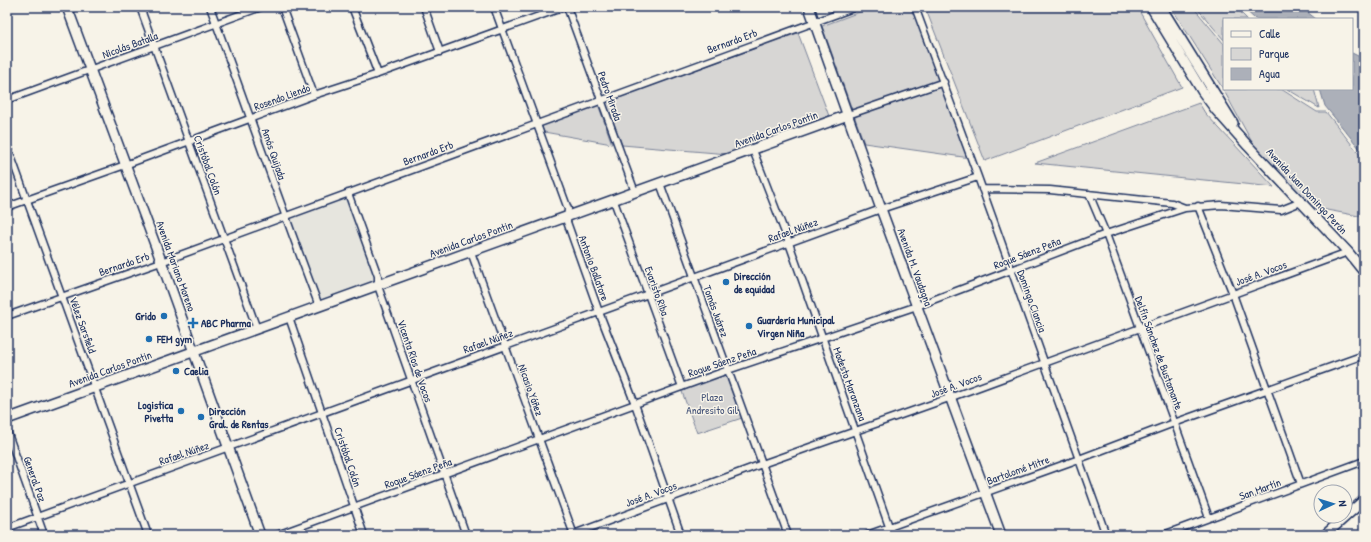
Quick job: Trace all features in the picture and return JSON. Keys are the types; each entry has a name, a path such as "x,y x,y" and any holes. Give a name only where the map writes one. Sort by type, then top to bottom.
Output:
{"main road":[{"name":"Avenida Mariano Moreno","path":"67,7 162,262 260,535"},
{"name":"Avenida M. Vaudagna","path":"810,7 949,398 1001,535"},
{"name":"Avenida Juan Domingo Perón","path":"1151,7 1216,110 1348,252 1364,272"},
{"name":"Avenida Juan Domingo Perón","path":"1160,7 1248,146"},
{"name":"Avenida Carlos Pontin","path":"7,419 614,201 635,192 848,115"},
{"path":"1325,535 1364,500"}],"street":[{"name":"Cristóbal Colón","path":"140,7 257,329"},
{"name":"Amós Quijada","path":"210,7 251,119 284,216 319,306"},
{"name":"Nicolás Batalla","path":"7,100 261,7"},
{"path":"282,7 314,96"},
{"path":"352,7 378,74"},
{"path":"424,7 440,52"},
{"name":"Antonio Ballatore","path":"494,7 568,209 567,222 599,312 635,404 667,499 681,535"},
{"name":"Rosendo Liendo","path":"7,207 565,7"},
{"name":"Pedro Mirada","path":"565,7 635,192"},
{"name":"Bernardo Erb","path":"7,316 162,262 856,7"},
{"name":"Domingo Ciancia","path":"915,7 944,82 1106,535"},
{"name":"Avenida Carlos Pontin","path":"848,115 944,82"},
{"name":"Vélez Sarsfield","path":"7,144 148,535"},
{"name":"Modesto Maranzana","path":"753,150 789,243 892,535"},
{"name":"Rafael Núñez","path":"7,528 881,209 978,177"},
{"name":"Tomás Juárez","path":"660,183 788,535"},
{"path":"982,189 1050,190 1172,203 1185,208"},
{"name":"Vicenta Ríos de Vocos","path":"348,193 378,276 378,286 466,535"},
{"name":"Delfín Sánchez de Bustamante","path":"1090,194 1106,234 1209,518"},
{"name":"Evaristo Riba","path":"614,201 682,387"},
{"name":"Roque Sáenz Peña","path":"277,535 728,370 917,306 1106,234 1185,208 1221,205 1281,210 1301,202"},
{"path":"1198,206 1234,294 1301,484"},
{"name":"Nicasio Yáñez","path":"471,252 572,535"},
{"name":"José A. Vocos","path":"572,535 762,464 1044,364 1348,252"},
{"name":"Cristóbal Colón","path":"288,317 364,535"},
{"name":"Bartolomé Mitre","path":"867,535 1364,355"},
{"name":"General Paz","path":"7,430 44,535"},
{"name":"San Martín","path":"1163,535 1364,461"}],"shaded area":[{"path":"347,196 376,276 376,281 319,301 288,218"}],"green space":[{"path":"873,7 912,7 970,158 864,143 822,26"},
{"path":"925,7 1137,7 1182,87 985,161"},
{"path":"1171,7 1193,7 1223,43 1223,89"},
{"path":"1196,7 1235,7 1246,18 1223,18 1223,39"},
{"path":"798,33 829,116 728,154 622,145 606,102"},
{"path":"1224,90 1283,90 1317,112 1326,112 1364,160 1364,217 1311,207 1253,144"},
{"path":"1289,90 1314,90 1319,108"},
{"path":"1199,103 1205,113 1274,187 1035,163"},
{"path":"598,104 612,144 544,132 541,125"},
{"name":"Plaza Andresito Gil","path":"725,373 742,418 697,433 681,389"}],"water":[{"path":"1242,7 1301,7 1315,18 1254,18"},
{"path":"1353,54 1364,59 1364,154 1325,106 1320,90 1353,90"}],"place":[{"name":"Dirección de equidad","path":"726,282"},
{"name":"Grido","path":"164,316"},
{"name":"ABC Pharma","path":"193,323"},
{"name":"Guardería Municipal Virgen Niña","path":"749,326"},
{"name":"FEM gym","path":"149,339"},
{"name":"Caelia","path":"176,371"},
{"name":"Logistica Pivetta","path":"181,411"},
{"name":"Dirección Gral. de Rentas","path":"201,417"}]}
